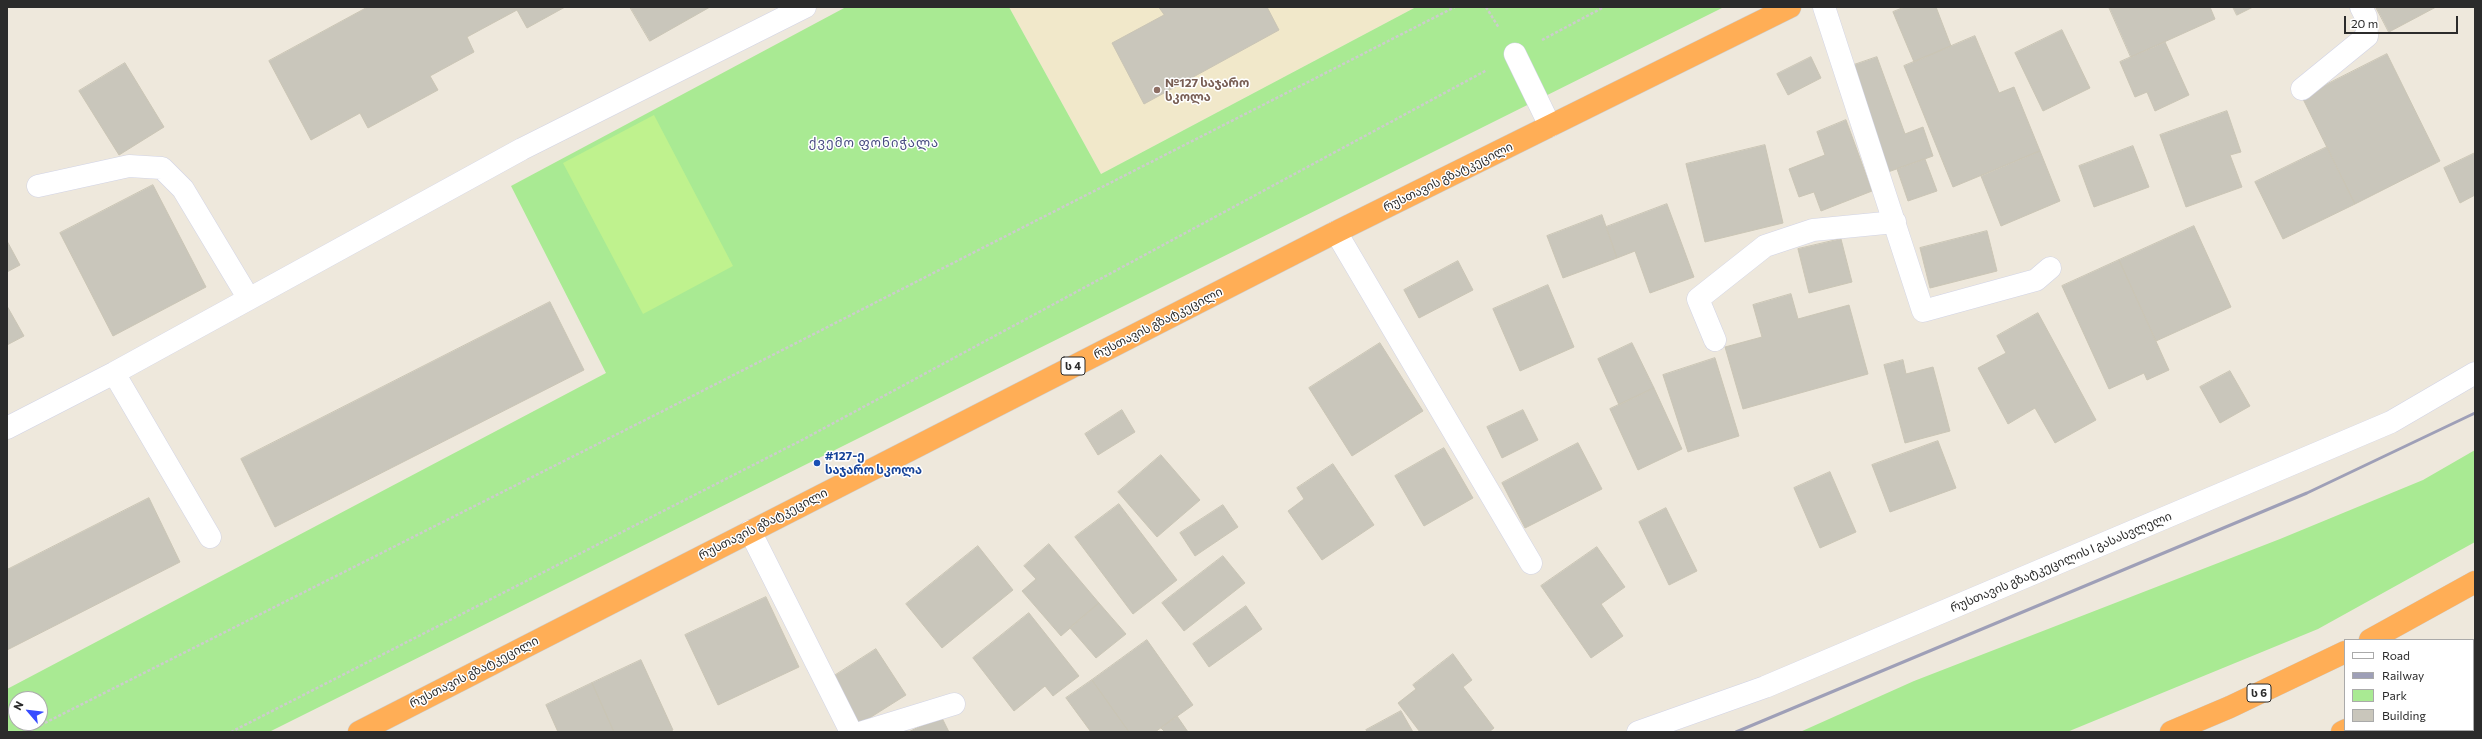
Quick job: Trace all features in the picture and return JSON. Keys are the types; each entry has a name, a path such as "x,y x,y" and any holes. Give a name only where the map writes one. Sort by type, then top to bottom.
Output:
{"highway":[{"name":"რუსთავის გზატკეცილი","path":"359,732 1336,232 1790,7"},
{"path":"2372,639 2475,582"},
{"name":"ს 6","path":"2171,732 2230,707 2344,652"}],"street":[{"path":"7,428 114,373 249,300 522,149 805,7"},
{"path":"1824,7 1923,311 2036,280 2050,268"},
{"path":"2302,89 2366,36 2366,16 2361,7"},
{"path":"1515,54 1550,126"},
{"path":"38,186 129,166 162,168 183,189 249,300"},
{"path":"1715,340 1698,299 1765,246 1813,230 1895,222"},
{"path":"1336,232 1531,563"},
{"path":"114,373 210,537"},
{"name":"რუსთავის გზატკეცილის I გასასვლელი","path":"1638,732 1765,687 2391,422 2475,373"},
{"path":"750,531 851,732"},
{"path":"862,732 954,704"}],"path":[{"path":"27,732 671,407 1455,7"},
{"path":"231,732 804,439 1604,7"}],"shaded area":[{"name":"№127 საჯარო სკოლა","path":"1009,7 1416,7 1101,174"}],"green space":[{"path":"846,7 1009,7 1101,174 1416,7 1724,7 269,732 7,732 7,689 606,373 511,186"},
{"path":"654,115 733,266 643,314 563,163"},
{"path":"2475,450 2475,542 2318,629 2067,732 1800,732 1914,681 2280,539 2423,480"},
{"path":"2474,684 2475,732 2379,732 2474,731"}],"building":[{"path":"368,7 565,7 527,28 517,10 467,37 474,52 430,76 438,90 368,128 360,113 311,140 269,61"},
{"path":"630,7 710,7 650,41"},
{"path":"1159,7 1267,7 1279,30 1144,104 1112,43 1164,15"},
{"path":"1905,7 1936,7 1951,46 1914,62 1893,12"},
{"path":"2109,7 2210,7 2215,19 2131,57"},
{"path":"2233,7 2253,7 2237,15"},
{"path":"2376,7 2436,7 2389,32"},
{"path":"2062,30 2090,88 2043,111 2015,53"},
{"path":"1975,36 1999,93 2014,87 2040,151 1953,187 1904,66"},
{"path":"2165,42 2189,95 2155,111 2147,92 2135,97 2120,62"},
{"path":"2387,54 2440,161 2355,204 2302,97"},
{"path":"1811,57 1821,78 1788,95 1777,74"},
{"path":"1877,57 1905,134 1923,127 1933,156 1888,172 1851,66"},
{"path":"125,63 164,127 119,155 79,91"},
{"path":"2227,111 2241,152 2230,155 2242,187 2186,207 2160,135"},
{"path":"1846,120 1872,191 1821,211 1814,192 1799,197 1789,169 1825,155 1817,132"},
{"path":"1765,145 1783,223 1705,242 1686,164"},
{"path":"2133,146 2149,187 2094,207 2079,166"},
{"path":"2327,147 2355,204 2283,239 2255,182"},
{"path":"2040,151 2060,201 2001,226 1981,176"},
{"path":"2475,153 2475,195 2460,203 2444,168"},
{"path":"1925,159 1937,191 1908,201 1897,169"},
{"path":"153,185 206,287 113,336 60,233"},
{"path":"1667,204 1694,277 1650,293 1635,251 1617,258 1606,227"},
{"path":"1602,215 1617,258 1563,278 1547,236"},
{"path":"2194,226 2231,307 2156,341 2119,260"},
{"path":"1987,231 1997,271 1930,288 1920,248"},
{"path":"1841,239 1852,282 1809,293 1798,249"},
{"path":"7,241 20,265 7,272"},
{"path":"2119,260 2169,370 2147,380 2144,373 2109,389 2062,286"},
{"path":"1458,261 1473,290 1419,318 1404,290"},
{"path":"1548,285 1574,347 1520,371 1493,309"},
{"path":"1791,294 1798,319 1849,305 1868,374 1743,409 1725,347 1762,337 1753,305"},
{"path":"550,302 584,370 275,527 241,459"},
{"path":"7,306 24,336 7,345"},
{"path":"2038,313 2096,420 2055,443 2035,408 2008,424 1978,368 2006,353 1997,336"},
{"path":"1380,343 1423,411 1352,456 1309,388"},
{"path":"1632,343 1654,388 1619,405 1598,359"},
{"path":"1715,358 1739,436 1688,452 1663,375"},
{"path":"1903,360 1906,374 1933,367 1950,431 1905,443 1884,365"},
{"path":"2230,371 2250,406 2220,423 2200,387"},
{"path":"1654,388 1682,449 1638,470 1610,409"},
{"path":"1122,410 1135,432 1098,455 1085,434"},
{"path":"1523,410 1538,440 1502,458 1487,427"},
{"path":"1938,441 1956,488 1890,512 1872,465"},
{"path":"1578,443 1602,489 1525,528 1502,483"},
{"path":"1444,448 1473,498 1424,526 1395,476"},
{"path":"1161,455 1200,500 1157,537 1118,492"},
{"path":"1333,464 1374,525 1322,560 1288,511 1304,499 1297,488"},
{"path":"1830,472 1856,532 1820,548 1794,488"},
{"path":"149,498 180,562 7,650 7,570"},
{"path":"1119,504 1177,580 1133,614 1075,537"},
{"path":"1223,505 1238,527 1195,556 1180,533"},
{"path":"1666,508 1697,571 1669,585 1639,522"},
{"path":"1049,544 1099,603 1061,636 1022,591 1036,579 1024,566"},
{"path":"978,546 1013,590 942,648 906,604"},
{"path":"1597,547 1625,587 1601,604 1623,636 1591,658 1541,586"},
{"path":"1223,556 1245,583 1184,631 1162,603"},
{"path":"766,597 799,667 718,705 685,635"},
{"path":"1099,603 1126,634 1096,658 1070,628"},
{"path":"1246,606 1262,629 1209,667 1193,644"},
{"path":"1029,613 1079,676 1053,696 1045,686 1014,711 973,658"},
{"path":"1147,640 1193,705 1155,732 1129,732 1092,680"},
{"path":"876,649 906,695 860,724 831,678"},
{"path":"1453,654 1472,680 1463,687 1494,728 1489,732 1420,732 1398,703 1416,689 1413,685"},
{"path":"641,660 673,730 669,732 614,732 592,683"},
{"path":"1092,680 1129,732 1091,732 1066,698"},
{"path":"592,683 614,732 558,732 546,705"},
{"path":"1401,711 1413,732 1368,732 1366,730"},
{"path":"941,716 949,732 909,732"},
{"path":"1177,716 1188,732 1165,732 1161,728"}],"railway":[{"path":"1736,732 2307,493 2475,413"}],"place":[{"name":"№127 საჯარო სკოლა","path":"1157,90"},
{"name":"#127-ე საჯარო სკოლა","path":"817,463"}],"district":[{"name":"ქვემო ფონიჭალა","path":"874,143"}]}
